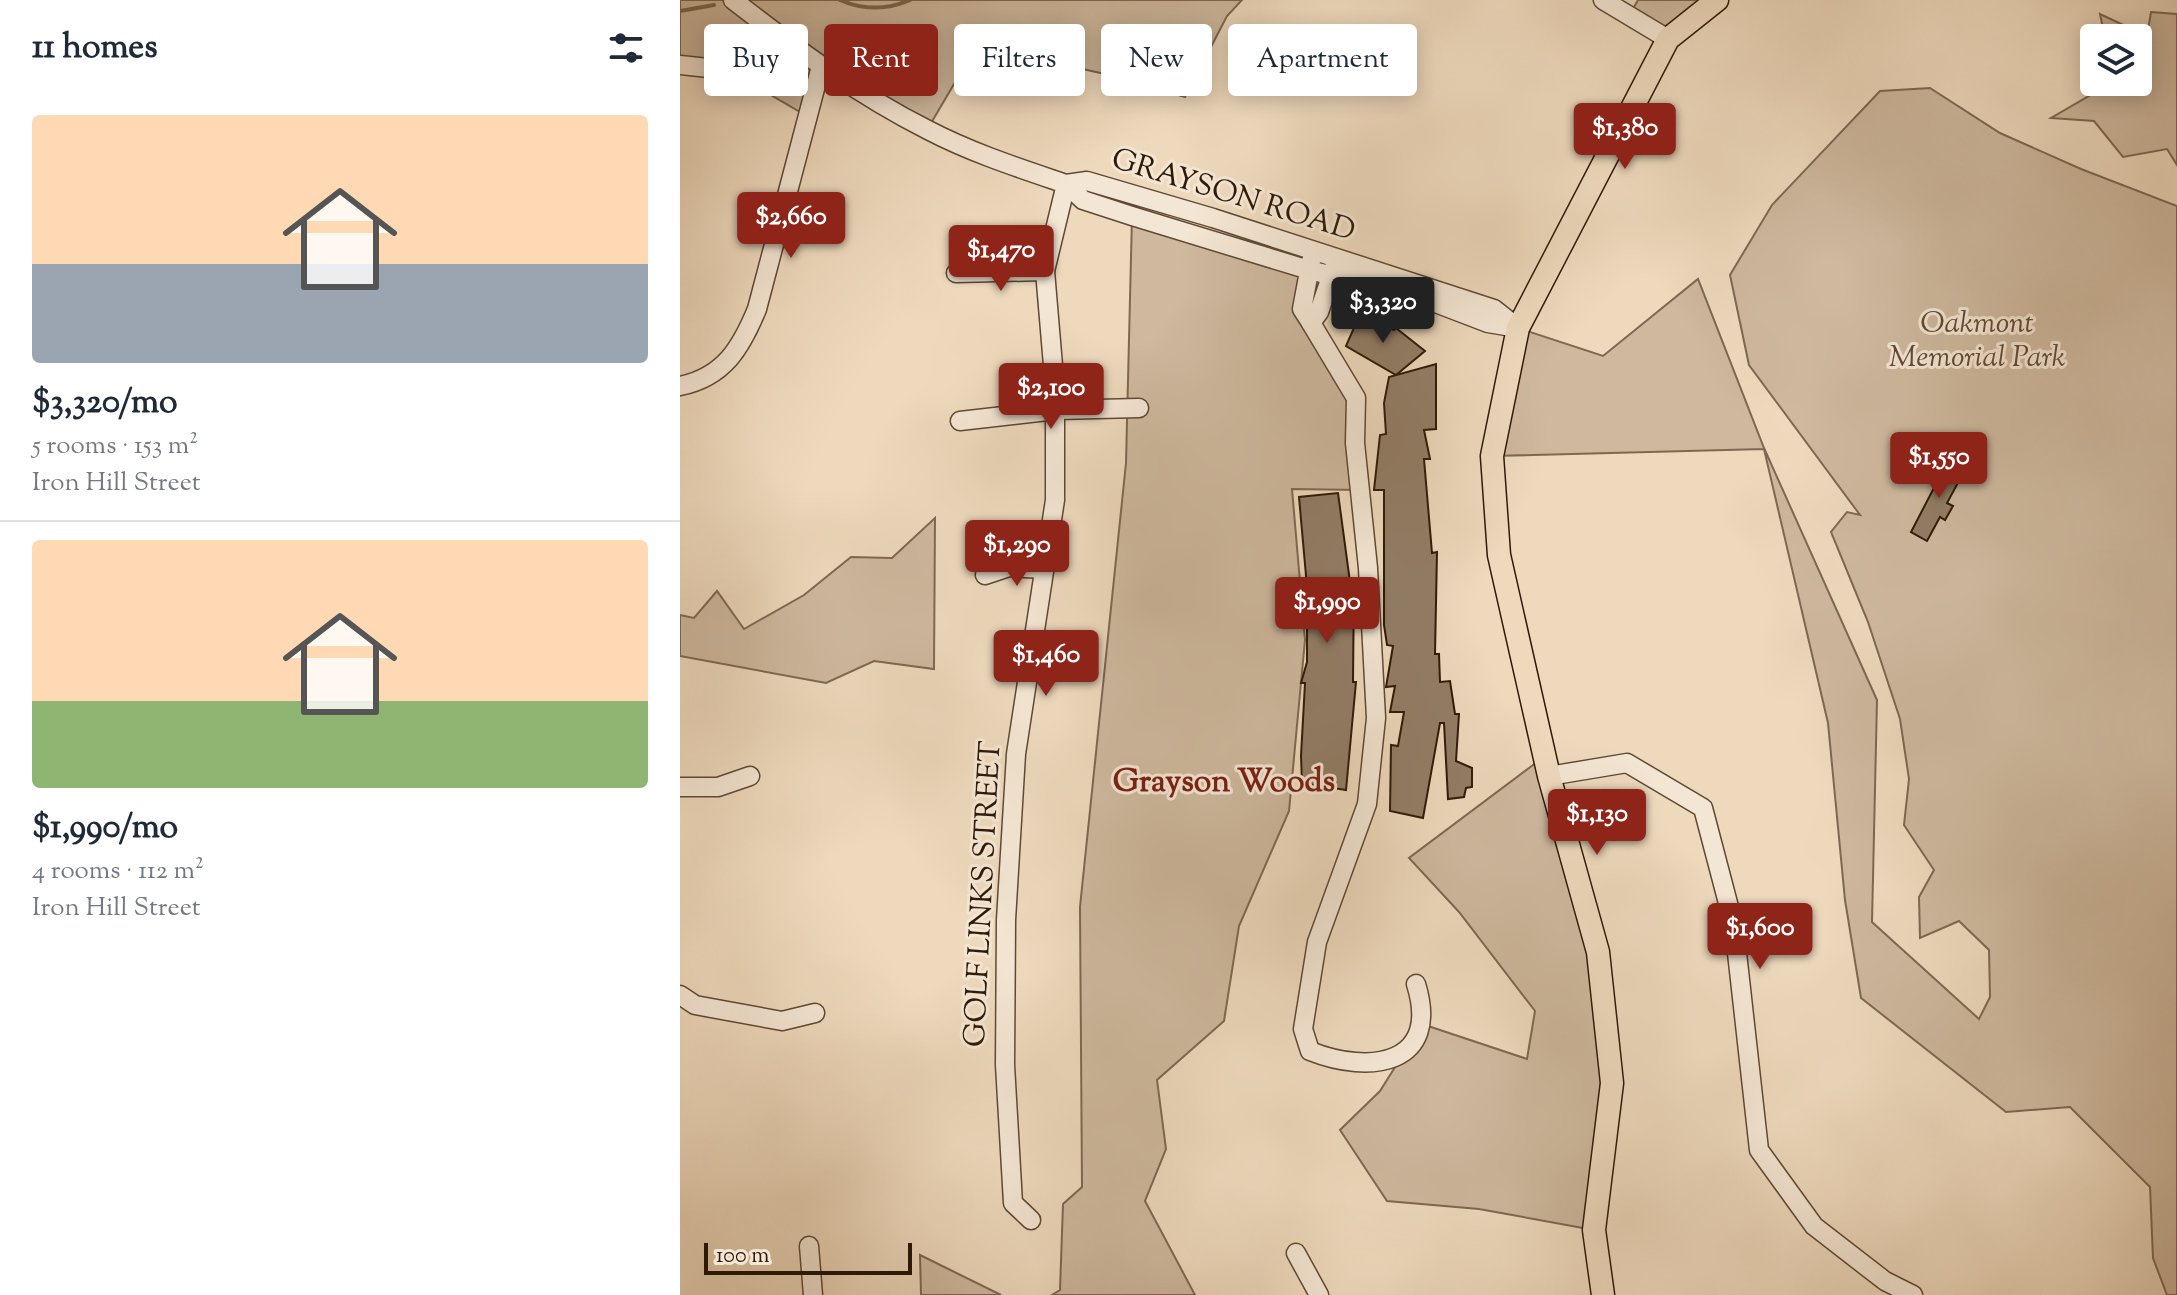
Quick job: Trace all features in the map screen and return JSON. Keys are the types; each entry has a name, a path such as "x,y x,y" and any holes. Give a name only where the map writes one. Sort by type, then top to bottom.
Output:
{"main road":[{"path":"1603,1295 1594,1230 1612,1083 1598,952 1549,776 1499,555 1492,456 1518,328 1668,39 1717,0"}],"street":[{"name":"GRAYSON ROAD","path":"733,0 821,66 927,130 1066,184 1083,200 1309,270 1420,297 1488,323 1518,328"},
{"path":"1603,0 1668,39"},
{"path":"680,65 704,68"},
{"path":"680,386 703,381 742,346 757,309 821,66"},
{"name":"GRAYSON ROAD","path":"1066,184 1087,181 1337,257 1494,309 1518,328"},
{"name":"GOLF LINKS STREET","path":"1031,1220 1013,1203 1005,1065 1006,920 1016,754 1055,500 1056,410 1045,271 1066,184"},
{"path":"1313,250 1302,309 1356,398 1355,443 1370,584 1376,718 1367,804 1317,942 1303,1029 1310,1051 1331,1060 1366,1063 1401,1056 1415,1043 1422,1024 1424,1008 1416,984"},
{"path":"1311,323 1319,312 1337,257"},
{"path":"956,273 1045,271"},
{"path":"960,421 1056,410 1139,408"},
{"path":"985,575 1009,567 1044,569"},
{"path":"1549,776 1627,763 1703,808 1734,926 1759,1150 1814,1226 1885,1281 1913,1295"},
{"path":"680,787 718,787 750,776"},
{"path":"680,995 695,1005 782,1021 815,1013"},
{"path":"809,1246 813,1295"},
{"path":"1296,1253 1319,1295"}],"green space":[{"path":"680,0 1242,0 1227,16 1212,45 1212,24 1101,24 1101,73 1085,70 1085,24 954,24 954,84 927,130 870,96 938,96 938,24 824,24 824,69 821,67 807,116 773,96 808,96 808,24 704,24 704,68 680,65"},
{"path":"1638,0 1717,0 1668,39 1629,16"},
{"path":"2151,12 2177,14 2177,165 2167,149 2123,157 2094,121 2051,118 2089,96 2152,96 2152,24 2149,24"},
{"path":"2100,14 2121,24 2102,24"},
{"name":"Oakmont Memorial Park","path":"1930,88 2000,133 2177,206 2177,1295 2167,1295 2153,1258 2150,1187 2070,1107 2006,1112 1861,998 1845,900 1828,723 1764,449 1492,456 1518,328 1603,356 1698,279 1764,448 1877,700 1872,922 1979,1019 1990,997 1989,950 1959,921 1920,938 1919,897 1934,870 1904,825 1909,779 1900,719 1868,622 1831,532 1847,512 1860,515 1749,365 1730,275 1772,205 1880,91"},
{"path":"1132,216 1307,270 1301,311 1356,398 1360,490 1292,489 1305,640 1289,811 1239,926 1224,1021 1157,1080 1166,1149 1145,1201 1195,1295 1052,1295 1060,1290 1063,1204 1082,1187 1080,907 1126,463"},
{"path":"935,518 934,669 874,661 826,683 680,656 680,615 694,618 717,591 744,629 804,595 851,557 892,558"},
{"path":"1545,756 1591,917 1612,1083 1594,1230 1479,1209 1387,1201 1340,1130 1380,1091 1422,1024 1527,1059 1535,1011 1459,912 1409,858"},
{"path":"920,1255 1001,1295 921,1295"}],"building":[{"path":"1360,314 1394,330 1396,328 1425,351 1396,375 1346,346"},
{"path":"1436,364 1436,429 1424,430 1430,459 1424,459 1432,553 1437,552 1435,654 1439,654 1440,682 1450,681 1455,714 1459,714 1456,761 1472,768 1472,787 1466,788 1464,797 1448,799 1444,723 1440,723 1423,818 1390,811 1391,745 1398,746 1404,712 1390,712 1395,686 1386,687 1393,646 1387,645 1384,625 1384,490 1374,490 1380,435 1386,434 1384,403 1389,377"},
{"path":"1950,457 1967,466 1947,503 1953,506 1945,520 1940,517 1927,541 1911,532"},
{"path":"1338,493 1350,582 1354,582 1353,682 1356,682 1346,790 1302,783 1301,756 1305,683 1301,683 1307,662 1307,619 1303,619 1301,588 1307,587 1299,497"}],"waterway":[{"path":"840,0 875,8 910,0"},
{"path":"680,11 714,5"}],"district":[{"name":"Grayson Woods","path":"1224,783"}]}
